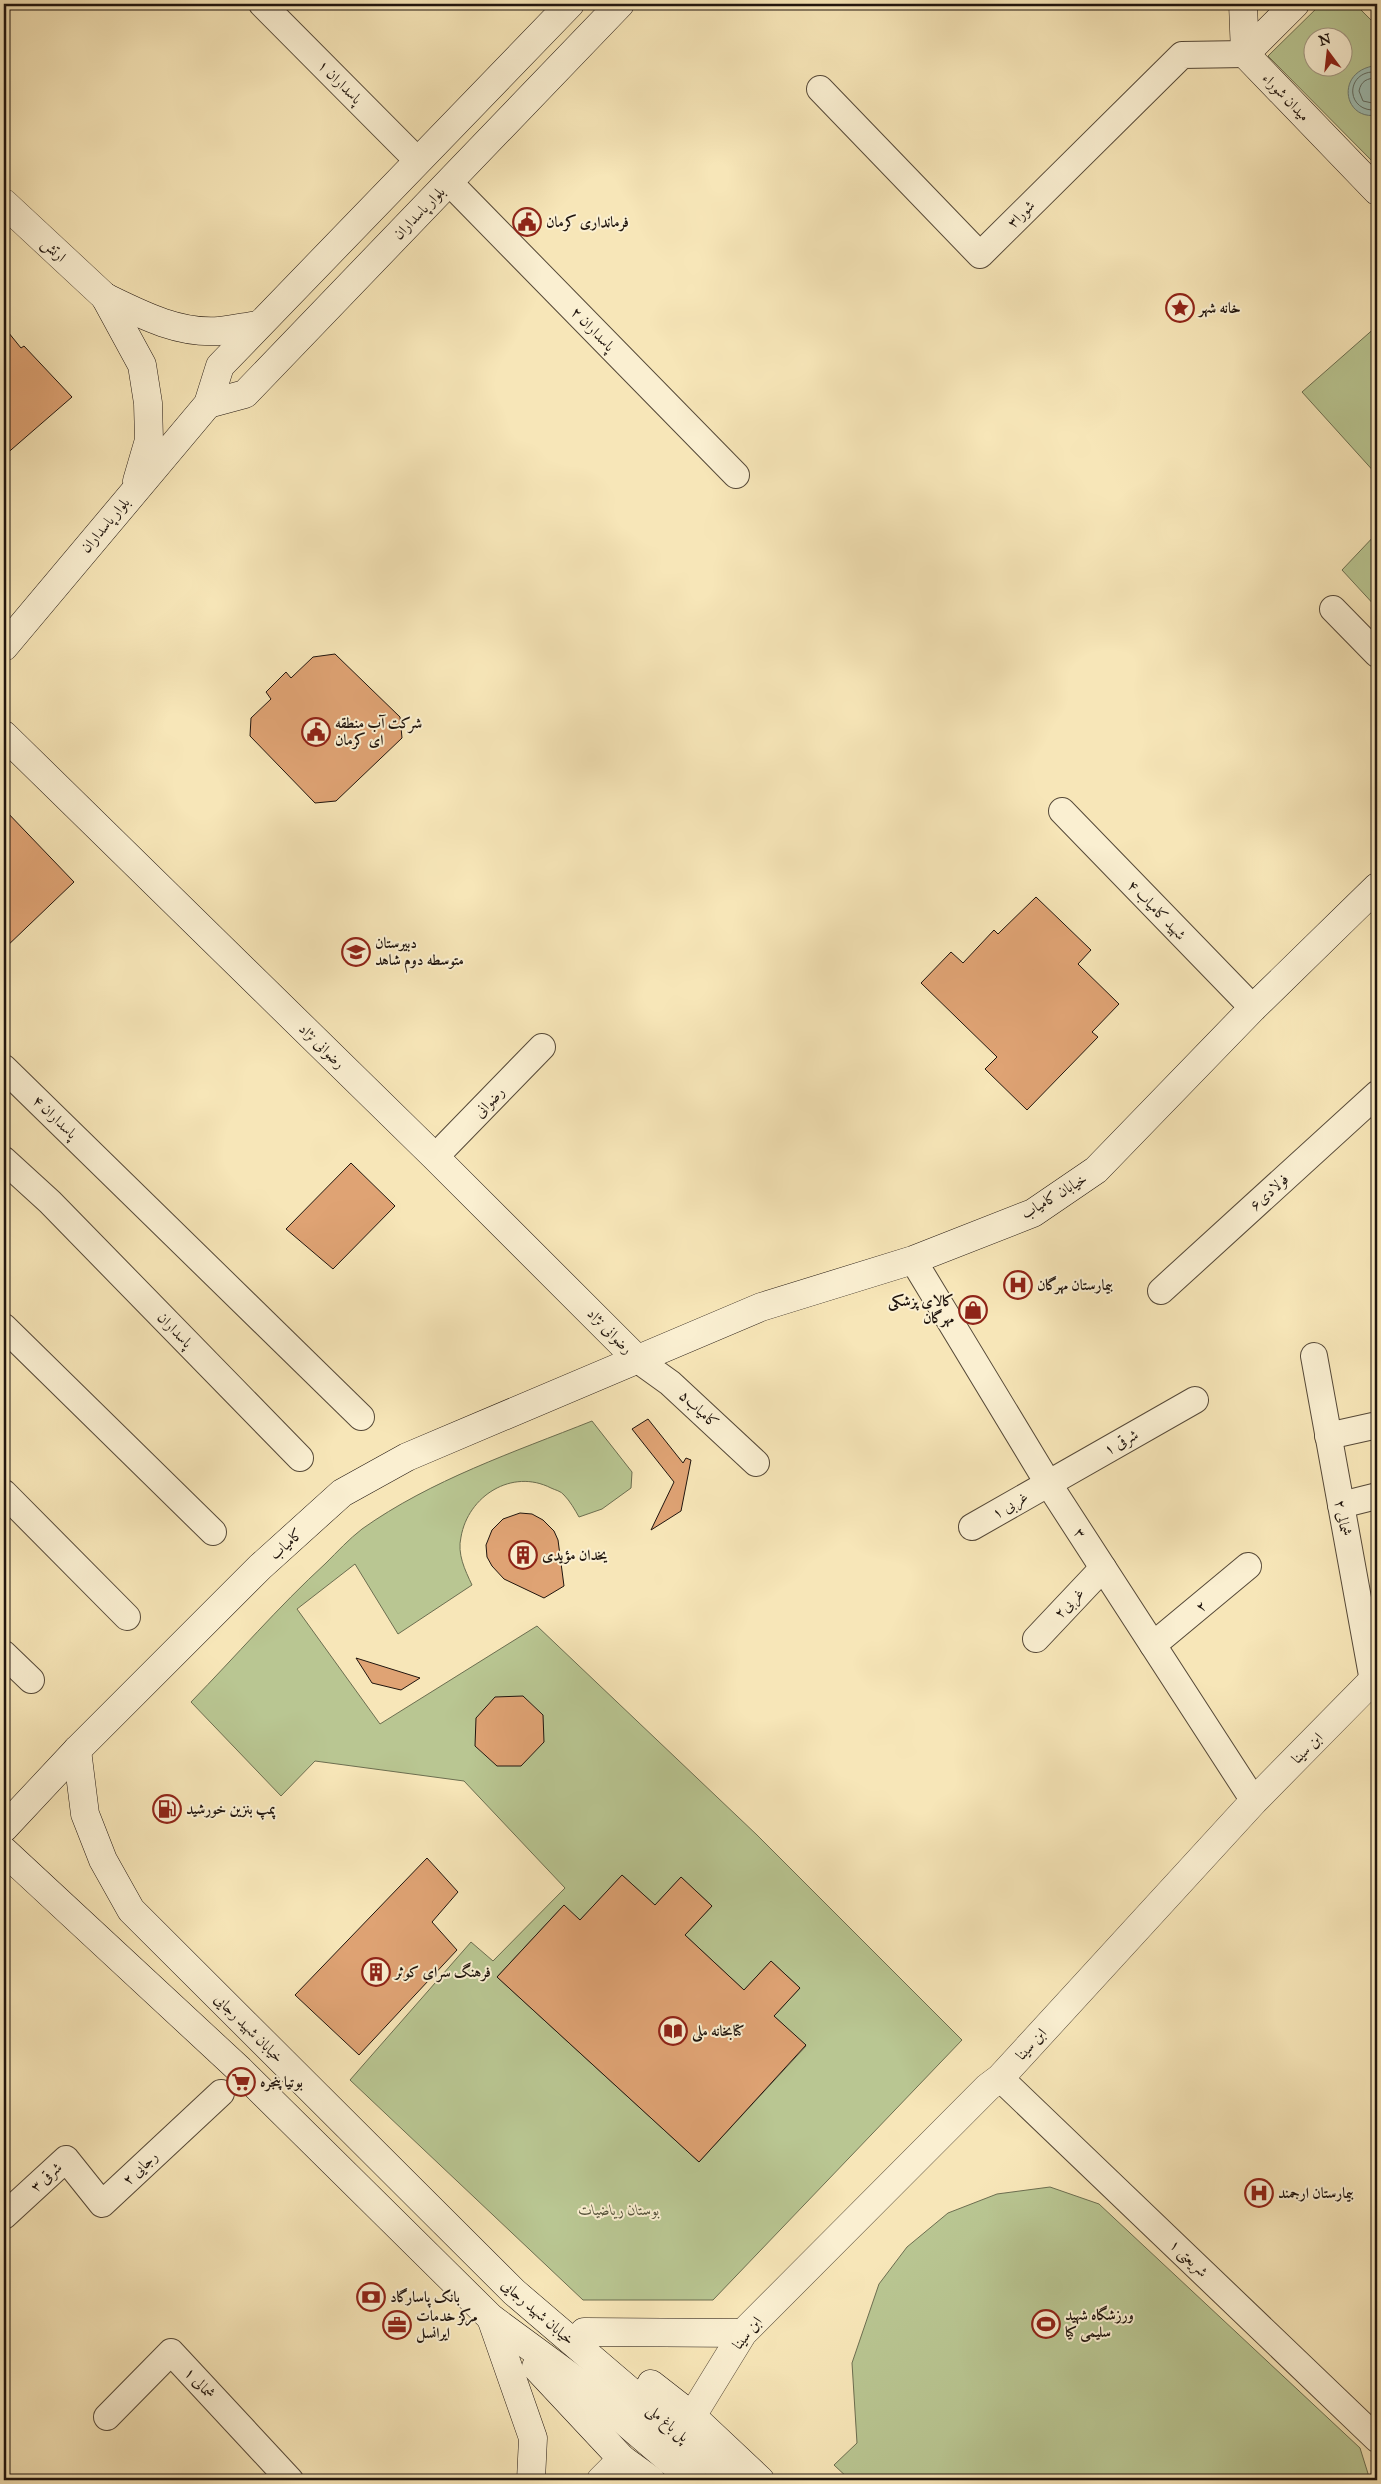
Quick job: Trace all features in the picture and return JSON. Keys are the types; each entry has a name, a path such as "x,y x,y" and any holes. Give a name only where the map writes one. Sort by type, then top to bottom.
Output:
{"main road":[{"name":"بلوار پاسداران","path":"4,647 208,404 220,366 417,160 570,4"},
{"name":"بلوار پاسداران","path":"208,404 245,394 620,4"},
{"path":"1242,4 1245,54"},
{"path":"1245,54 1295,4"},
{"name":"میدان شوراء","path":"1245,54 1377,191"},
{"name":"ارتش","path":"4,203 105,297"},
{"path":"105,297 145,316 181,328 217,331 257,326"},
{"path":"105,297 142,365 144,375 148,403 149,440 135,489"},
{"name":"رضوانی نژاد","path":"4,735 436,1157 638,1360"},
{"name":"خیابان کامیاب","path":"638,1360 761,1307 913,1260 1033,1213 1096,1170 1253,1008 1377,887"},
{"name":"کامیاب","path":"4,1828 77,1750 260,1567 342,1493 407,1457 638,1360"},
{"name":"ابن سینا","path":"692,2416 744,2333 988,2087 1000,2078 1254,1801 1375,1678"},
{"name":"خیابان شهید رجایی","path":"77,1750 84,1814 103,1860 131,1910 499,2278 591,2376"},
{"name":"خیابان شهید رجایی","path":"4,1851 240,2070 491,2318 591,2376"},
{"path":"499,2278 584,2332 692,2416 760,2480"},
{"path":"491,2318 622,2459 651,2480"},
{"path":"491,2318 533,2438 531,2480"},
{"path":"584,2332 744,2333"},
{"name":"پل باغ ملی","path":"591,2376 693,2480"},
{"name":"پل باغ ملی","path":"591,2376 662,2417 734,2480"},
{"path":"601,2480 622,2459"}],"street":[{"name":"پاسداران ۱","path":"262,4 417,160"},
{"name":"شورا۳","path":"820,89 980,255 1182,55 1245,54"},
{"name":"پاسداران ۲","path":"449,182 736,475"},
{"path":"1334,609 1377,654"},
{"name":"شهید کامیاب ۴","path":"1062,811 1253,1008"},
{"name":"رضوانی","path":"436,1157 542,1048"},
{"name":"پاسداران ۴","path":"4,1068 361,1417"},
{"name":"فولادی۶","path":"1161,1291 1377,1094"},
{"name":"پاسداران","path":"4,1160 50,1202 300,1458"},
{"name":"۳","path":"913,1260 1048,1483 1254,1801"},
{"path":"4,1327 213,1532"},
{"name":"۲ شمالی","path":"1314,1356 1375,1678"},
{"name":"کامیاب۵","path":"638,1360 670,1382 756,1463"},
{"name":"۱ شرقی","path":"1048,1483 1195,1400"},
{"path":"1328,1436 1373,1426"},
{"name":"۱ غربی","path":"972,1527 1048,1483"},
{"path":"4,1493 128,1617"},
{"path":"1341,1505 1377,1496"},
{"name":"۲","path":"1153,1645 1248,1566"},
{"name":"غربی۲","path":"1036,1639 1103,1568"},
{"path":"4,1654 31,1680"},
{"name":"شریعتی ۱","path":"1000,2078 1377,2439"},
{"name":"رجایی ۲","path":"66,2159 102,2204 221,2094"},
{"name":"شرقی ۳","path":"4,2216 66,2159"},
{"name":"شمالی ۱","path":"107,2417 171,2352 290,2480"}],"green space":[{"path":"1321,4 1355,4 1377,26 1377,67 1373,66 1372,116 1377,115 1377,166 1268,56"},
{"path":"1377,326 1377,475 1302,392"},
{"path":"1377,533 1377,608 1342,570"},
{"name":"بوستان ریاضیات","path":"592,1421 632,1472 631,1488 602,1509 579,1517 563,1494 536,1483 521,1481 507,1484 494,1490 482,1498 473,1509 465,1522 461,1537 461,1556 472,1585 398,1634 355,1564 297,1609 380,1724 537,1626 757,1835 962,2040 713,2300 583,2300 350,2080 471,1942 493,1961 565,1888 464,1781 315,1761 281,1796 191,1702 291,1597 362,1529 388,1512 445,1481","holes":["622,1875 655,1905 681,1877 712,1906 685,1935 744,1990 771,1961 800,1988 774,2016 806,2046 699,2162 497,1977 563,1906 580,1920"]},
{"name":"ورزشگاه شهید سلیمی کیا","path":"1050,2187 1099,2204 1360,2448 1370,2480 850,2480 834,2465 857,2443 852,2363 879,2284 907,2247 948,2213 997,2194"}],"water":[{"path":"1373,66 1377,67 1377,115 1366,115 1357,111 1351,104 1348,95 1349,86 1353,78 1361,70"}],"building":[{"path":"4,327 21,348 24,346 72,397 4,456"},
{"path":"335,654 400,717 402,738 336,801 315,803 250,736 251,718 271,699 266,692 286,672 291,678 313,657"},
{"path":"4,809 74,882 4,949"},
{"path":"1036,897 1091,950 1078,964 1119,1004 1092,1032 1098,1037 1027,1110 985,1069 997,1057 921,983 951,952 963,963 994,930 998,934"},
{"path":"351,1163 395,1206 333,1269 286,1229"},
{"path":"648,1419 683,1463 686,1458 691,1460 681,1511 651,1530 674,1482 632,1429"},
{"path":"520,1513 532,1514 543,1520 554,1531 558,1540 564,1586 544,1598 504,1579 492,1566 487,1557 486,1545 492,1530 503,1519"},
{"path":"356,1658 420,1678 401,1690 372,1683"},
{"path":"523,1696 543,1715 544,1742 521,1766 497,1766 475,1746 476,1718 495,1697"},
{"name":"فرهنگ سرای کوثر","path":"427,1858 458,1892 432,1922 457,1950 359,2055 295,1995"},
{"name":"کتابخانه ملی","path":"622,1875 655,1905 681,1877 712,1906 685,1935 744,1990 771,1961 800,1988 774,2016 806,2045 699,2162 497,1977 564,1905 580,1920"}],"place":[{"name":"فرمانداری کرمان","path":"527,222"},
{"name":"خانه شهر","path":"1180,308"},
{"name":"شرکت آب منطقه ای کرمان","path":"316,732"},
{"name":"دبیرستان متوسطه دوم شاهد","path":"356,952"},
{"name":"بیمارستان مهرگان","path":"1018,1285"},
{"name":"کالای پزشکی مهرگان","path":"973,1310"},
{"name":"یخدان مؤیدی","path":"523,1555"},
{"name":"پمپ بنزین خورشید","path":"167,1809"},
{"name":"فرهنگ سرای کوثر","path":"376,1972"},
{"name":"کتابخانه ملی","path":"673,2031"},
{"name":"بوتیا پنجره","path":"241,2082"},
{"name":"بیمارستان ارجمند","path":"1259,2193"},
{"name":"بانک پاسارگاد","path":"371,2297"},
{"name":"ورزشگاه شهید سلیمی کیا","path":"1046,2324"},
{"name":"مرکز خدمات ایرانسل","path":"397,2325"}]}
